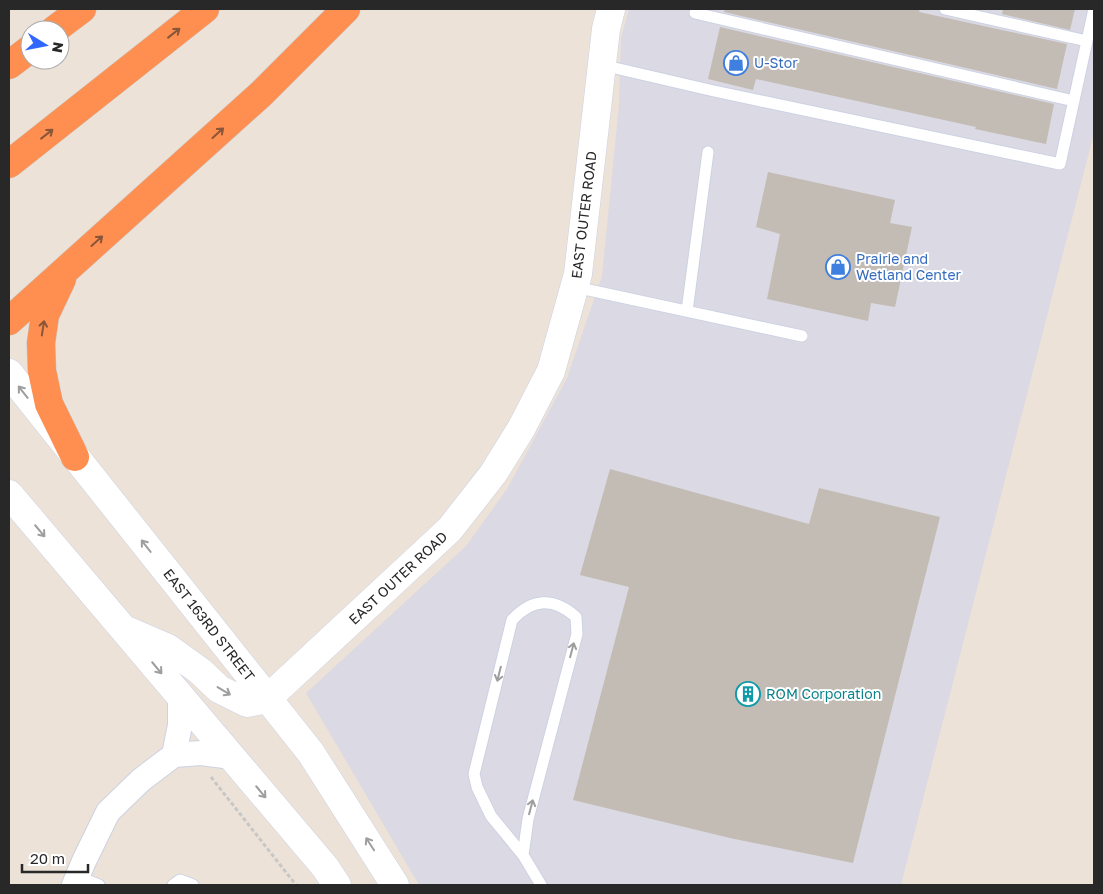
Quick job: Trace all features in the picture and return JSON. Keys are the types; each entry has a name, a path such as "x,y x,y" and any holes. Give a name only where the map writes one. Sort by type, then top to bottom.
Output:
{"highway":[{"path":"67,20 82,9"},
{"path":"9,164 205,9"},
{"path":"9,321 261,94 346,9"},
{"path":"9,65 20,57"},
{"path":"66,269 45,315 41,347 42,371 49,404 75,457"}],"street":[{"name":"EAST OUTER ROAD","path":"267,698 450,529 493,474 521,429 551,371 578,274 606,29 611,9"},
{"name":"EAST 163RD STREET","path":"9,373 311,754 396,885"},
{"path":"9,494 325,867 337,885"},
{"path":"124,630 168,648 200,671 219,690 247,703 267,698"},
{"path":"180,696 183,754"},
{"path":"84,883 108,812 141,780 183,754 201,752 232,757"}],"lane":[{"path":"696,9 695,13 1074,101"},
{"path":"945,9 1087,41"},
{"path":"602,65 714,91 1060,164 1094,9"},
{"path":"686,311 708,152"},
{"path":"575,287 802,336"},
{"path":"523,855 528,819 577,634 576,617 566,608 553,603 535,603 521,610 512,620 474,774 477,787 491,816 523,855 541,885"},
{"path":"173,885 180,880 193,885"}],"path":[{"path":"183,754 296,885"}],"shaded area":[{"path":"629,9 1094,9 1094,133 901,885 419,885 306,693 466,546 507,489 567,378 602,276 619,105 621,38"}],"building":[{"path":"725,9 920,9 919,12 1067,44 1057,89 724,12"},
{"path":"1003,9 1075,9 1070,30 1002,14"},
{"path":"720,27 1054,104 1046,144 756,79 753,90 708,79"},
{"name":"Prairie and Wetland Center","path":"768,172 895,200 890,223 912,227 895,307 871,303 868,321 767,299 780,234 756,227"},
{"name":"ROM Corporation","path":"610,469 809,524 819,488 940,517 853,863 730,838 573,800 629,587 580,575"}],"place":[{"name":"U-Stor","path":"736,63"},
{"name":"Prairie and Wetland Center","path":"838,267"},
{"name":"ROM Corporation","path":"748,694"}]}
